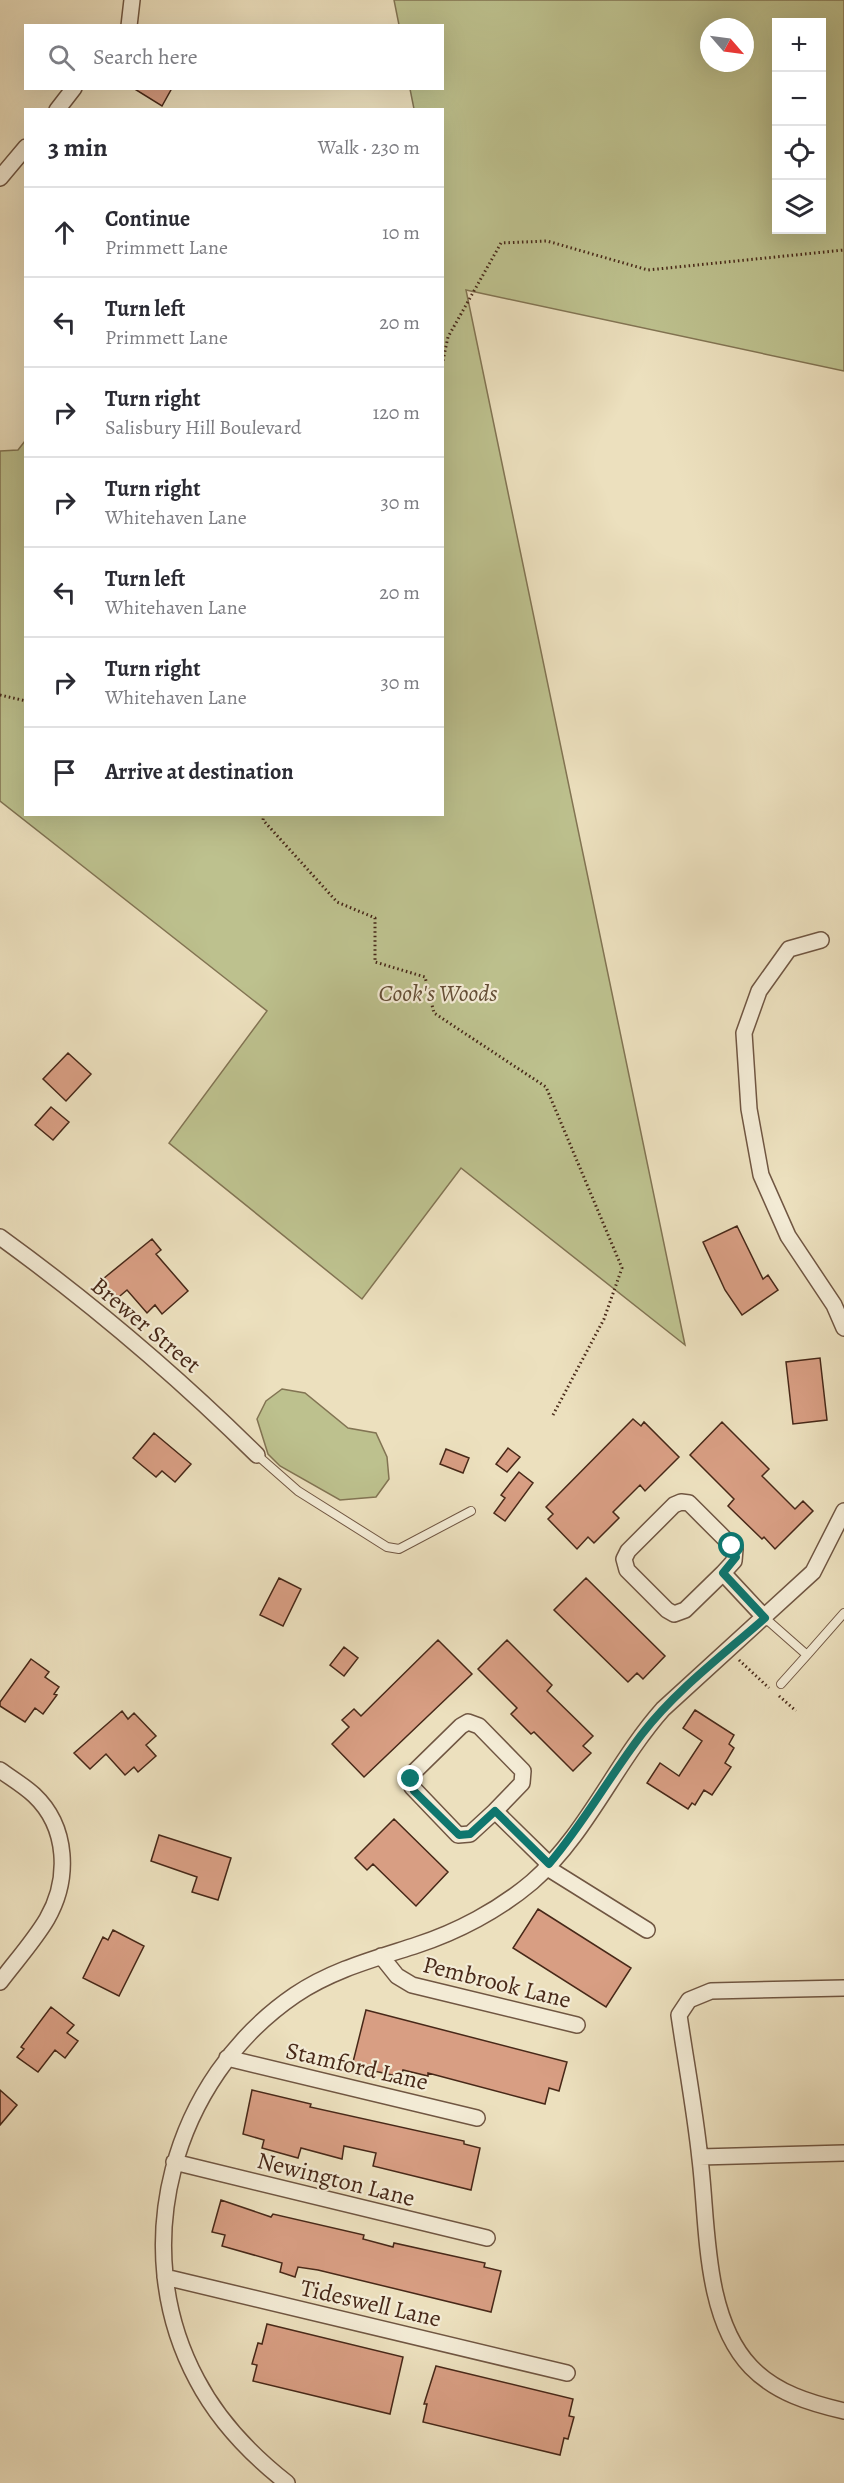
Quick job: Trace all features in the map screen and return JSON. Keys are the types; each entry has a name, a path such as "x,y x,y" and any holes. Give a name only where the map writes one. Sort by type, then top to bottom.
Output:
{"street":[{"path":"129,24 132,0"},
{"path":"59,108 72,90"},
{"path":"0,178 24,149"},
{"path":"821,940 789,949 759,991 744,1034 748,1109 761,1175 788,1236 834,1305 844,1328"},
{"name":"Brewer Street","path":"0,1237 102,1316 173,1376 257,1455"},
{"path":"685,1502 692,1505 735,1549 734,1561 723,1573 685,1610 674,1614 667,1610 627,1570 624,1559 628,1551 674,1505 685,1502"},
{"path":"287,2483 236,2438 196,2379 171,2312 165,2277 164,2219 174,2162 195,2108 227,2058 248,2035 296,1995 332,1974 437,1938 480,1918 532,1881 548,1866 587,1817 652,1722 687,1686 765,1618 813,1572 844,1511"},
{"path":"723,1573 765,1618"},
{"path":"468,1722 479,1726 523,1771 522,1783 495,1811 470,1834 459,1835 412,1787 411,1779 414,1772 461,1726 468,1722"},
{"path":"0,1770 34,1795 44,1807 60,1843 63,1870 57,1896 46,1920 0,1982"},
{"path":"495,1811 548,1866 647,1930"},
{"name":"Pembrook Lane","path":"381,1956 397,1976 412,1984 577,2025"},
{"path":"844,1988 711,1991 689,2000 679,2015 700,2157 712,2274 722,2318 735,2344 751,2367 779,2389 809,2403 844,2411"},
{"name":"Stamford Lane","path":"227,2058 477,2118"},
{"path":"700,2157 844,2153"},
{"name":"Newington Lane","path":"174,2162 487,2238"},
{"name":"Tideswell Lane","path":"165,2277 567,2373"}],"lane":[{"path":"257,1455 298,1491 387,1547 399,1549 471,1511"},
{"path":"781,1684 844,1613"},
{"path":"765,1618 807,1655"}],"path":[{"path":"444,356 448,337 501,243 547,241 648,270 844,250"},
{"path":"0,695 24,701"},
{"path":"264,816 263,820 337,902 375,918 375,962 425,977 434,1013 546,1087 622,1268 604,1319 553,1415"},
{"path":"737,1657 756,1676"}],"green space":[{"name":"Cook's Woods","path":"394,0 844,0 844,371 466,290 685,1345 461,1168 362,1299 169,1143 267,1011 0,801 0,451 18,450 24,442 24,816 444,816 444,108 414,108 410,90 444,90 444,24 399,24"},
{"path":"282,1389 305,1393 348,1428 376,1433 387,1457 389,1479 376,1497 340,1500 280,1466 268,1454 257,1419 266,1401"}],"building":[{"path":"136,90 171,90 162,106"},
{"path":"68,1053 91,1074 66,1101 43,1079"},
{"path":"51,1107 69,1122 53,1140 35,1125"},
{"path":"737,1226 763,1279 768,1275 778,1290 742,1315 725,1290 703,1242"},
{"path":"152,1239 161,1250 156,1254 188,1291 162,1314 155,1305 147,1313 127,1290 114,1301 98,1283"},
{"path":"820,1358 827,1420 793,1424 786,1362"},
{"path":"633,1419 641,1426 644,1422 679,1457 645,1491 640,1485 613,1512 619,1518 594,1543 588,1537 577,1549 548,1519 553,1514 546,1507"},
{"path":"722,1422 769,1469 762,1476 795,1509 803,1501 813,1511 775,1549 728,1506 734,1499 690,1455"},
{"path":"154,1433 191,1464 175,1482 162,1471 156,1477 133,1458"},
{"path":"508,1448 520,1457 507,1472 496,1464"},
{"path":"446,1449 469,1458 463,1473 440,1464"},
{"path":"519,1472 533,1483 505,1521 494,1513 505,1498 501,1495"},
{"path":"279,1578 301,1589 283,1626 260,1615"},
{"path":"586,1578 665,1656 643,1679 637,1673 628,1682 554,1610"},
{"path":"438,1640 472,1674 364,1777 332,1744 349,1727 342,1720 354,1709 361,1716"},
{"path":"507,1640 552,1685 547,1691 593,1736 583,1746 591,1753 573,1771 534,1732 531,1734 511,1714 517,1708 478,1669"},
{"path":"344,1647 358,1658 344,1676 330,1665"},
{"path":"31,1659 49,1672 45,1677 59,1687 54,1694 57,1695 43,1714 35,1708 25,1722 0,1706 0,1702"},
{"path":"695,1710 734,1735 729,1744 734,1748 725,1763 731,1767 712,1795 704,1790 695,1805 692,1803 688,1809 647,1783 660,1763 679,1776 702,1741 683,1728"},
{"path":"122,1711 128,1719 134,1713 156,1736 146,1745 156,1756 138,1772 134,1767 125,1775 106,1754 90,1769 74,1753"},
{"path":"394,1819 448,1872 416,1906 373,1864 367,1870 355,1858"},
{"path":"159,1835 231,1858 218,1900 192,1892 197,1877 151,1861"},
{"path":"538,1909 631,1968 606,2007 513,1948"},
{"path":"113,1930 144,1946 119,1996 83,1978 103,1937 108,1940"},
{"path":"51,2007 74,2025 67,2033 78,2041 65,2058 55,2050 38,2072 17,2057 24,2049 21,2047"},
{"path":"366,2010 567,2062 559,2091 549,2088 545,2104 428,2073 428,2076 403,2070 401,2077 352,2066"},
{"path":"0,2090 17,2105 0,2125"},
{"path":"252,2090 311,2104 310,2107 464,2141 464,2144 480,2148 471,2190 373,2166 376,2153 344,2146 342,2159 301,2148 298,2158 262,2148 264,2140 243,2134"},
{"path":"221,2200 271,2217 273,2214 364,2235 363,2239 393,2247 394,2243 485,2263 484,2267 501,2271 491,2312 318,2270 298,2267 295,2277 280,2272 282,2263 222,2246 225,2235 212,2232"},
{"path":"267,2324 403,2357 390,2414 253,2381 257,2365 252,2364 258,2343 262,2344"},
{"path":"436,2366 573,2399 569,2416 574,2417 568,2439 564,2438 560,2455 423,2422 427,2404 424,2404"}],"route":[{"path":"411,1779 414,1791 455,1833 466,1836 474,1832 495,1811 549,1864 587,1817 623,1761 652,1722 687,1686 765,1618 723,1573 736,1557 732,1546"}]}
